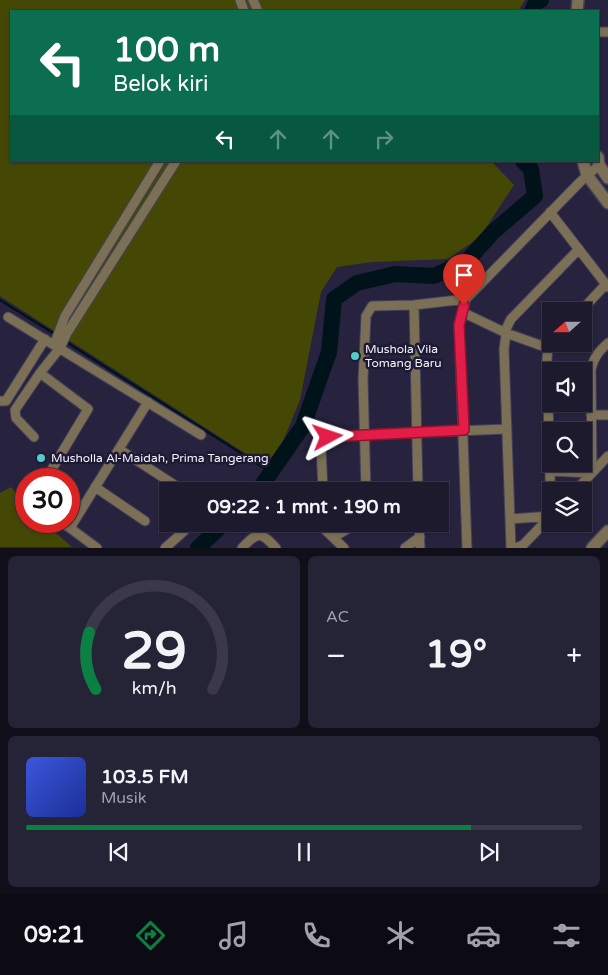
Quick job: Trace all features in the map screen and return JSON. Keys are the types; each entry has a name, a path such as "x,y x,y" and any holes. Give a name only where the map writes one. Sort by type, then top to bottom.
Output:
{"street":[{"path":"57,346 65,316 159,162"},
{"path":"34,437 16,418 15,410 68,332 175,162"},
{"path":"582,162 587,175 608,203"},
{"path":"468,548 459,325 466,299 587,175 597,162"},
{"path":"599,162 608,178"},
{"path":"550,212 607,285 590,302"},
{"path":"511,548 504,349 506,333 511,319 579,248"},
{"path":"366,482 363,380 366,316 372,306 414,305 466,299"},
{"path":"414,305 418,482"},
{"path":"462,312 506,333 542,344"},
{"path":"8,317 201,435"},
{"path":"0,402 6,400 45,339"},
{"path":"592,473 590,379 593,360 598,352 608,343"},
{"path":"550,352 550,422"},
{"path":"40,373 88,409 53,468"},
{"path":"80,512 148,402"},
{"path":"591,415 608,415"},
{"path":"323,482 322,443 332,436 416,431 507,429"},
{"path":"119,449 171,482"},
{"path":"584,482 608,456"},
{"path":"571,472 592,473"},
{"path":"96,487 145,521"},
{"path":"510,519 542,517"},
{"path":"516,548 524,545 542,526"},
{"path":"592,548 608,531"},
{"path":"165,548 183,532"},
{"path":"328,532 344,548"},
{"path":"334,538 343,532"},
{"path":"420,532 420,548"},
{"path":"77,533 97,548"},
{"path":"242,548 251,538 257,535 265,536 276,548"},
{"path":"405,548 420,537"}],"shaded area":[{"path":"0,0 525,0 519,10 10,10 10,162 492,162 514,185 480,237 448,259 372,262 337,267 321,292 300,400 271,470 0,296"},
{"path":"11,487 15,492 15,533 56,533 72,547 0,547 0,493"}],"waterway":[{"path":"532,10 536,2 541,0"},
{"path":"264,482 303,426 329,352 334,299 357,283 395,274 434,276 467,261 493,232 535,196 531,169 524,162"},
{"path":"0,300 53,333"},
{"path":"68,343 272,473"},
{"path":"198,548 215,532"}],"place":[{"name":"Mushola Vila Tomang Baru","path":"355,356"},
{"name":"Musholla Al-Maidah, Prima Tangerang","path":"41,458"}],"route":[{"path":"328,437 464,430 459,325 464,305"}]}
